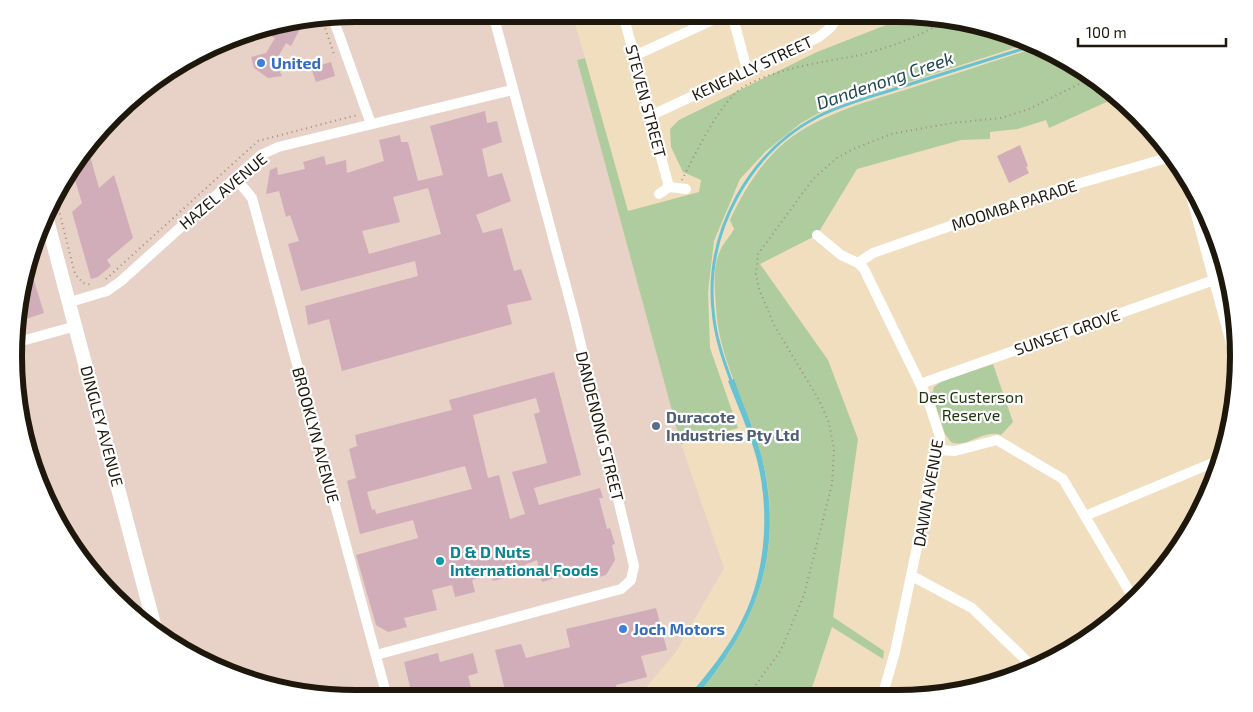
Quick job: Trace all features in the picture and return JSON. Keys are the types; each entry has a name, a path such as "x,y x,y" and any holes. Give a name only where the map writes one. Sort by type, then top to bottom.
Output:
{"street":[{"name":"DANDENONG STREET","path":"376,654 621,589 631,580 633,573 634,566 574,316 495,22"},
{"name":"STEVEN STREET","path":"626,22 650,116 677,188"},
{"path":"634,56 708,22"},
{"path":"734,22 747,70"},
{"name":"KENEALLY STREET","path":"650,116 819,37 834,22"},
{"path":"334,23 370,124"},
{"name":"HAZEL AVENUE","path":"70,302 107,291 120,281 261,155 278,148 370,124 512,90"},
{"name":"MOOMBA PARADE","path":"858,263 873,253 1024,200 1166,158"},
{"name":"BROOKLYN AVENUE","path":"233,180 243,187 252,198 385,690"},
{"path":"658,194 677,188"},
{"path":"1193,202 1230,339"},
{"name":"DINGLEY AVENUE","path":"49,226 153,621"},
{"name":"DAWN AVENUE","path":"817,235 841,255 858,263 864,270 920,384 939,432 939,450 893,661 884,690"},
{"name":"SUNSET GROVE","path":"920,384 1214,280"},
{"path":"23,341 76,326"},
{"path":"939,450 955,451 991,440 997,440 1063,479 1131,594"},
{"path":"1085,516 1213,463"},
{"path":"912,576 972,608 1028,663"}],"path":[{"path":"677,188 713,122 744,87 786,71 886,47 930,30 938,25"},
{"path":"753,690 781,650 804,595 832,484 834,450 829,423 819,400 774,325 759,289 756,274 758,254 814,179 837,158 851,150 892,134 952,123 1001,118 1029,109 1084,81"},
{"path":"103,281 258,141 366,112"},
{"path":"58,206 76,274 83,283 98,283"}],"shaded area":[{"path":"356,22 574,22 585,58 577,60 681,444 724,568 675,653 644,690 334,689 291,683 249,672 228,664 189,645 136,607 91,559 57,504 40,463 34,442 25,400 23,378 22,356 25,312 40,249 67,189 105,136 153,91 189,67 228,48 270,34 312,25"}],"green space":[{"path":"894,22 941,25 962,29 1020,46 828,108 801,123 766,151 740,179 714,241 708,292 710,348 738,428 681,444 577,60 585,58 628,211 699,192 701,180 683,172 671,147 670,129 679,120 817,52"},
{"path":"1029,50 1064,67 1111,100 1049,128 1046,120 1018,129 990,132 990,139 961,140 857,169 817,235 760,264 828,360 858,439 833,617 884,651 883,659 832,627 811,690 701,690 737,639 752,609 763,578 769,545 770,512 766,477 757,441 721,342 716,307 715,279 717,258 721,248 734,229 730,220 736,208 756,174 773,153 793,136 820,120 864,103"},
{"name":"Des Custerson Reserve","path":"993,364 1013,422 1001,435 988,435 963,443 951,442 945,434 932,394 934,387 942,381"}],"water":[{"path":"734,379 762,458 768,493 770,525 767,556 760,586 749,615 735,643 701,690 693,690 717,660 742,620 750,602 761,562 764,500 761,480 751,440 728,381"}],"building":[{"path":"298,28 300,29 291,46 286,43 275,62 282,76 268,78 254,68 251,57 266,53 275,38 268,34"},
{"path":"331,62 335,76 316,82 311,68"},
{"path":"485,111 487,123 497,121 502,142 482,149 488,177 502,173 511,201 476,215 483,233 502,228 514,271 521,269 532,300 507,305 512,324 342,371 329,319 308,325 305,306 418,276 415,261 301,291 288,244 299,241 290,215 286,217 279,191 266,194 270,170 277,167 278,175 305,169 303,162 324,156 326,165 346,160 347,173 384,161 379,140 400,135 401,142 408,142 418,181 443,175 430,126","holes":["428,188 441,234 369,254 362,231 400,222 393,197"]},
{"path":"1020,145 1029,173 1009,183 997,156"},
{"path":"90,155 99,188 114,175 133,238 107,260 111,266 98,277 91,279 72,212 82,203 74,178"},
{"path":"33,276 44,313 24,320"},
{"path":"554,372 581,475 534,488 539,505 600,488 603,498 599,498 607,529 610,528 615,544 612,545 615,560 606,575 591,579 590,574 586,576 585,569 542,582 537,560 522,566 524,573 493,581 491,575 472,580 475,592 455,597 452,585 432,590 437,610 404,618 407,627 388,632 376,625 356,555 418,538 413,520 360,534 347,481 356,478 349,449 357,446 355,435 452,410 449,400","holes":["536,398 540,412 534,414 547,463 512,472 525,514 510,519 499,475 488,478 473,415","465,466 472,489 376,514 375,509 372,510 367,492"]},
{"path":"656,608 667,650 641,656 647,677 616,685 617,690 505,690 495,650 521,644 526,658 570,647 566,629"},
{"path":"438,653 440,662 473,653 478,673 468,676 472,690 411,690 404,662"}],"waterway":[{"name":"Dandenong Creek","path":"732,383 720,347 714,320 712,281 716,252 725,224 737,197 753,173 772,151 794,131 839,107 1025,48"}],"place":[{"name":"United","path":"261,63"},
{"name":"Duracote Industries Pty Ltd","path":"656,426"},
{"name":"D & D Nuts International Foods","path":"440,561"},
{"name":"Joch Motors","path":"623,629"}]}
